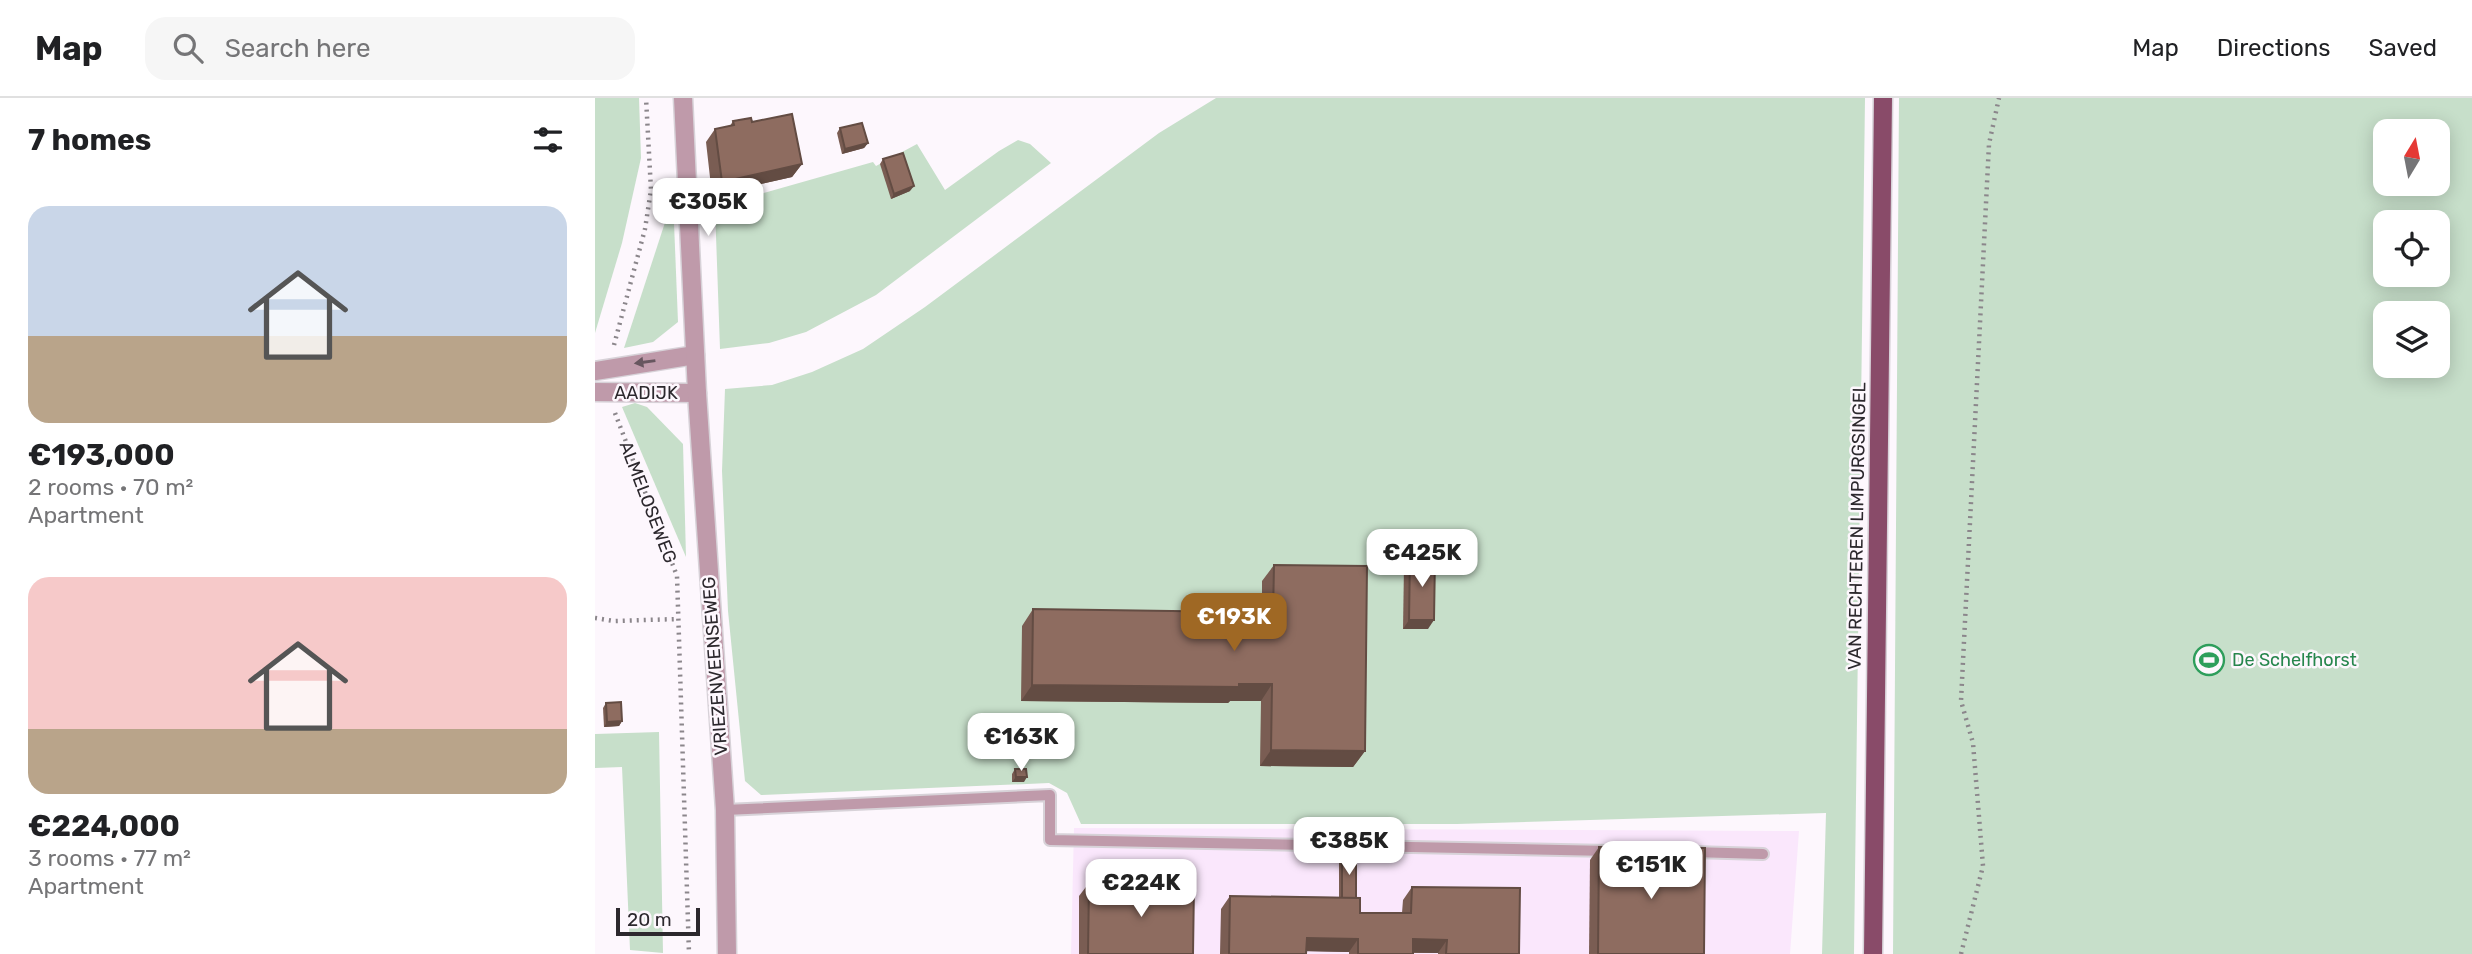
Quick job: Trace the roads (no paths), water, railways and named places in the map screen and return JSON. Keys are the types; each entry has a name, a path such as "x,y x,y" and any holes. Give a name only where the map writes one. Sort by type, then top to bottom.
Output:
{"main road":[{"name":"VAN RECHTEREN LIMPURGSINGEL","path":"1873,954 1883,98"}],"street":[{"path":"683,98 696,386"},
{"name":"AADIJK","path":"595,371 695,355"},
{"name":"AADIJK","path":"604,393 696,386"},
{"name":"VRIEZENVEENSEWEG","path":"696,386 725,810 727,954"}],"lane":[{"path":"725,810 1050,795 1050,841 1623,851"},
{"path":"1679,852 1763,853"}],"place":[{"name":"De Schelfhorst","path":"2209,660"}]}
